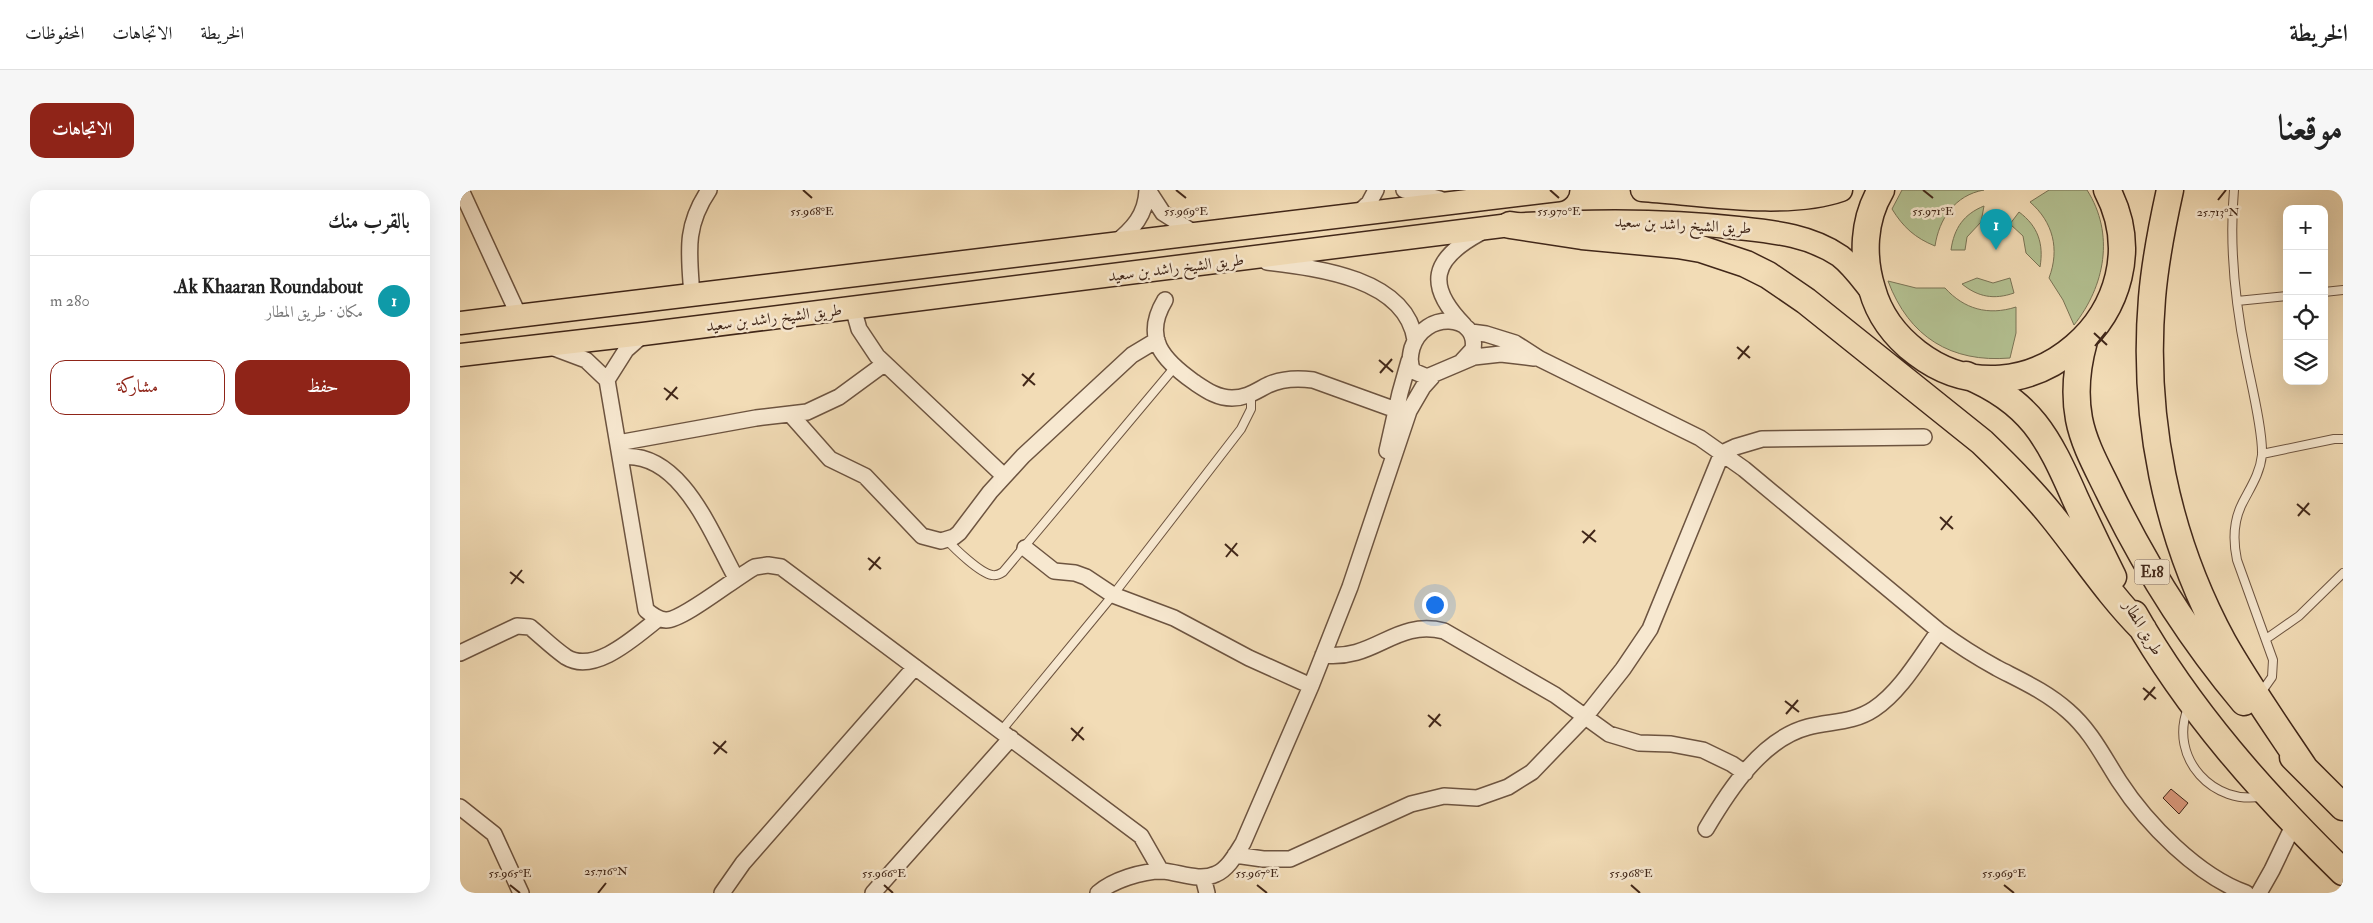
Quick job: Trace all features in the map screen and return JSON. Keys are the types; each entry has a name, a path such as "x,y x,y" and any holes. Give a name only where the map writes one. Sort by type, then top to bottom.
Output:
{"highway":[{"path":"1881,190 1872,209 1865,242 1868,277 1873,293 1887,322 1909,346 1936,365 1966,375 1998,378 2030,373 2059,360 2084,340 2104,314 2112,299 2121,266 2120,231 2117,214 2107,190"},
{"path":"2170,190 2155,266 2150,328 2151,390 2158,452 2173,517 2194,580 2223,640 2257,697 2304,769"},
{"path":"1499,227 1701,249 1739,262 1768,275 1806,301 2000,459 2050,514 2106,588 2142,629"},
{"name":"E18","path":"2084,340 2076,385 2079,418 2089,451 2120,515 2159,584 2202,650 2251,712 2304,769 2343,807"},
{"name":"طريق المطار","path":"1966,375 1994,388 2019,406 2048,441 2101,552 2142,629 2191,702 2267,796 2343,872"}],"main road":[{"name":"طريق الشيخ راشد بن سعيد","path":"460,323 1558,190"},
{"name":"طريق الشيخ راشد بن سعيد","path":"1642,190 1790,199 1820,196 1842,190"},
{"name":"طريق الشيخ راشد بن سعيد","path":"460,355 547,346 1499,227 1574,221 1657,221 1781,232 1812,242 1840,257 1873,293"}],"street":[{"path":"461,190 519,316"},
{"path":"692,295 689,240 697,208 709,190"},
{"path":"1148,190 1163,213 1198,234"},
{"path":"1113,245 1137,222 1145,206 1148,190"},
{"path":"1357,214 1369,203 1376,190"},
{"path":"1404,190 1453,202"},
{"path":"1462,361 1473,349 1473,337 1443,300 1440,292 1442,266 1452,251 1499,227"},
{"path":"1246,259 1314,268 1359,282 1401,307 1411,321 1415,340 1387,448 1382,487"},
{"path":"1165,300 1156,323 1157,340 1163,356 1174,368 1216,396 1234,398 1251,394 1280,380 1302,378 1396,410"},
{"path":"853,308 864,339 884,364 1004,476"},
{"path":"1415,340 1425,328 1436,322 1450,321 1469,330 1515,343 1540,359 1676,425 1722,452 1939,631 1978,657 2036,687 2067,710 2092,735 2120,782 2149,820 2181,852 2226,884 2246,893"},
{"path":"607,380 626,350 643,334"},
{"path":"791,415 830,459 864,476 922,536 934,541 948,540 963,528 1004,476 1132,355 1157,340"},
{"path":"547,346 586,360 607,380 646,610 658,619 668,621 755,567 768,565 781,567 1141,836 1161,871"},
{"path":"1098,893 1127,877 1161,871 1203,877 1216,874 1235,855 1311,686 1359,562 1382,487 1409,411 1419,393 1432,377 1462,361 1501,354 1540,359"},
{"path":"1410,361 1413,371 1417,374 1432,377"},
{"path":"619,450 756,418 791,415 816,409 840,397 884,364"},
{"path":"1235,855 1290,859 1411,804 1444,796 1477,798 1508,787 1532,772 1584,717 1624,668 1650,629 1722,452 1735,446 1762,439 1924,437"},
{"path":"619,450 644,458 676,478 689,494 736,578"},
{"path":"1025,548 1049,569 1086,577 1113,595 1174,618 1249,658 1311,686"},
{"path":"460,653 517,626 524,626 530,627 567,658 579,662 594,661 625,645 658,619"},
{"path":"1323,655 1344,656 1359,653 1414,629 1439,630 1454,635 1539,686 1609,734 1639,743 1671,744 1695,748 1718,757 1745,773"},
{"path":"1706,829 1724,800 1745,773 1773,746 1790,734 1811,726 1848,721 1872,710 1893,692 1939,631"},
{"path":"722,893 743,864 915,667"},
{"path":"873,893 1006,735"},
{"path":"460,808 494,834 521,893"},
{"path":"2259,893 2294,824"},
{"path":"1203,877 1207,893"}],"lane":[{"path":"2234,190 2233,265 2237,301 2262,454 2258,475 2238,515 2234,537 2237,560 2271,652 2274,669 2268,685 2257,697"},
{"path":"2328,292 2343,290"},
{"path":"2237,301 2283,296"},
{"path":"948,540 957,550 991,575 1004,572 1174,368"},
{"path":"1006,735 1241,429 1251,409 1251,394"},
{"path":"2262,454 2334,439 2343,439"},
{"path":"2266,639 2306,610 2343,573"},
{"path":"2191,702 2184,723 2185,744 2191,764 2198,775 2207,784 2229,796 2253,799 2267,796"}],"green space":[{"path":"1902,190 1984,190 1965,197 1950,210 1940,227 1935,246 1910,231 1892,209"},
{"path":"2049,190 2087,190 2096,207 2101,224 2103,259 2099,277 2085,310 2074,325 2063,300 2049,278 2054,257 2054,246 2049,227 2038,210 2030,202"},
{"path":"1984,206 1981,222 1967,237 1965,250 1951,250 1952,242 1961,223 1971,213"},
{"path":"2019,212 2031,223 2038,236 2041,251 2040,267 2026,253 2023,236 2010,224"},
{"path":"1977,278 1993,283 2010,278 2014,293 1993,297 1986,296 1974,292 1962,284"},
{"path":"1888,281 1916,288 1945,288 1960,301 1977,309 1996,311 2016,307 2016,333 2010,358 1969,356 1951,351 1935,342 1920,331 1908,317 1897,301"}],"building":[{"path":"2171,789 2188,803 2179,814 2163,798"}],"place":[{"name":"Ak Khaaran Roundabout.","path":"1996,250"}]}
